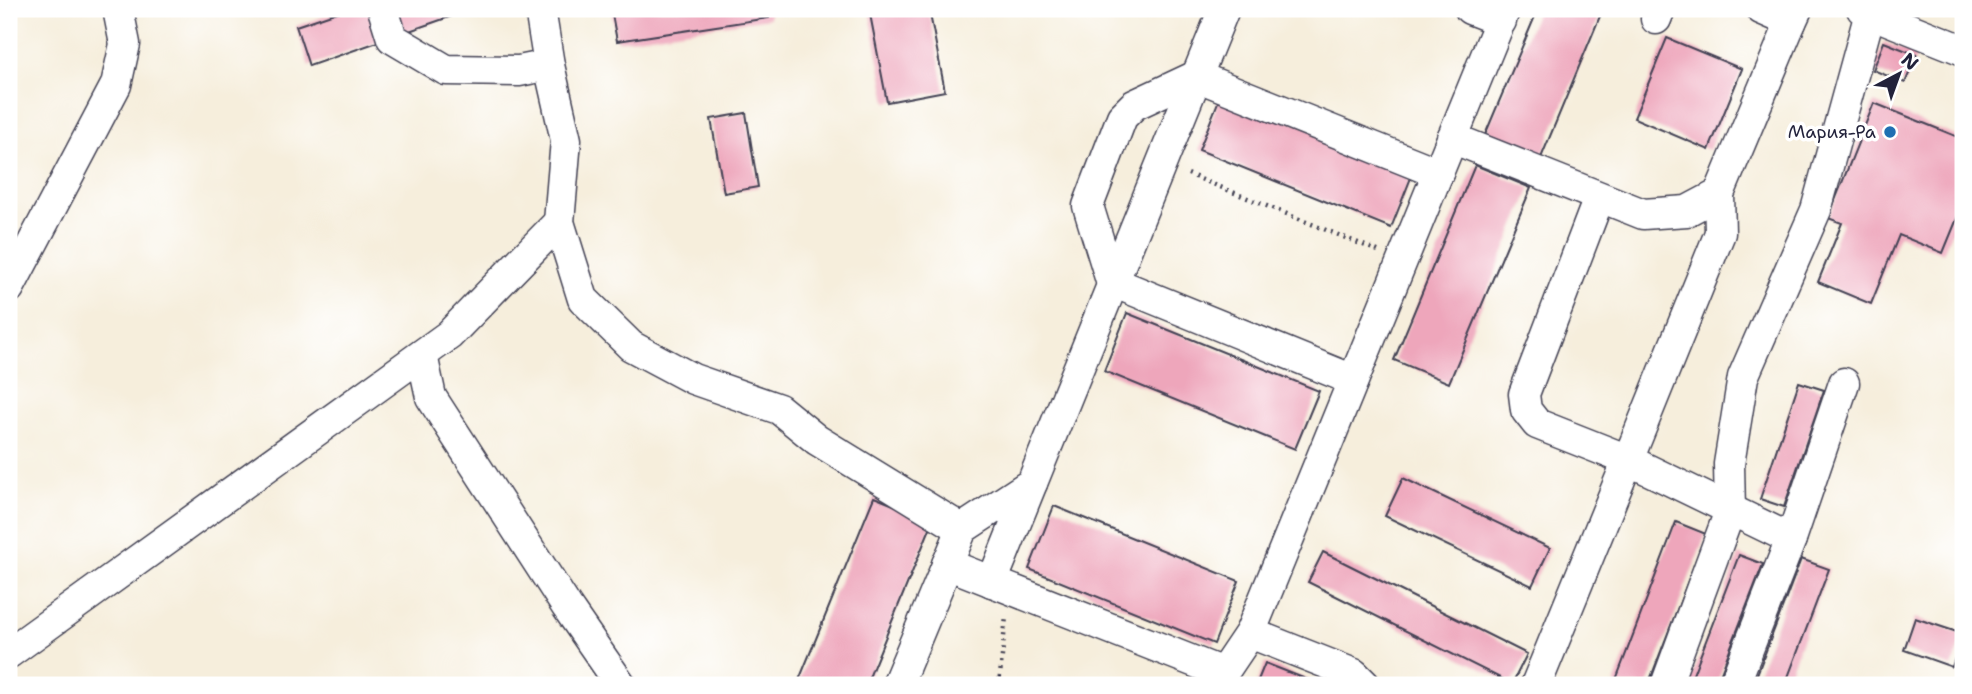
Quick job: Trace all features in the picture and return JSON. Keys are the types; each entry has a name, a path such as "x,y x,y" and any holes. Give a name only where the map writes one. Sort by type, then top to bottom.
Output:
{"street":[{"path":"9,288 116,85 125,44 118,9"},
{"path":"383,9 392,38 446,70 519,71 549,65"},
{"path":"540,9 566,140 559,222 583,299 631,346 694,379 779,408 817,440 962,530"},
{"path":"1001,585 1032,483 1224,9"},
{"path":"947,564 1221,679 1250,633 1503,15 1471,9"},
{"path":"1536,685 1720,233 1719,194 1794,15 1760,9"},
{"path":"1666,685 1730,511 1729,464 1743,377 1816,210 1866,11 1963,50"},
{"path":"1112,283 1088,205 1122,117 1134,105 1196,76 1438,173"},
{"path":"1452,138 1643,214 1686,211 1719,194"},
{"path":"1599,198 1524,394 1526,410 1537,424 1628,460 1791,539"},
{"path":"9,653 449,335 559,222"},
{"path":"1112,283 1353,380"},
{"path":"422,355 431,397 567,607 621,685"},
{"path":"1734,685 1791,539 1844,383"},
{"path":"897,685 962,530 1032,483"},
{"path":"1250,633 1354,674 1365,685"}],"path":[{"path":"1161,163 1402,261"},
{"path":"999,685 1001,585"}],"building":[{"path":"346,9 472,9 309,66 296,26"},
{"path":"611,9 769,9 769,18 617,41"},
{"path":"869,9 929,9 945,91 887,102"},
{"path":"1538,9 1603,9 1541,158 1485,135"},
{"path":"1667,38 1742,69 1709,150 1634,118"},
{"path":"1884,42 1917,55 1905,83 1873,70"},
{"path":"1222,92 1414,170 1391,228 1199,150"},
{"path":"1874,103 1963,139 1963,210 1961,209 1943,253 1899,235 1871,304 1818,282 1842,223 1828,218"},
{"path":"746,113 758,187 724,193 711,119"},
{"path":"1475,165 1531,188 1449,383 1394,360"},
{"path":"1127,313 1319,391 1295,449 1104,371"},
{"path":"1799,382 1824,390 1784,507 1760,499"},
{"path":"1403,478 1550,548 1532,586 1385,516"},
{"path":"874,497 933,521 866,685 797,685"},
{"path":"1054,506 1239,581 1214,644 1029,569"},
{"path":"1676,522 1706,534 1648,685 1614,685"},
{"path":"1323,552 1527,654 1512,684 1308,582"},
{"path":"1739,555 1763,564 1716,685 1689,685"},
{"path":"1801,559 1829,569 1785,685 1753,685"},
{"path":"1915,618 1963,634 1952,667 1904,650"},
{"path":"1265,663 1321,685 1256,685"}],"place":[{"name":"Мария-Ра","path":"1890,132"}]}
